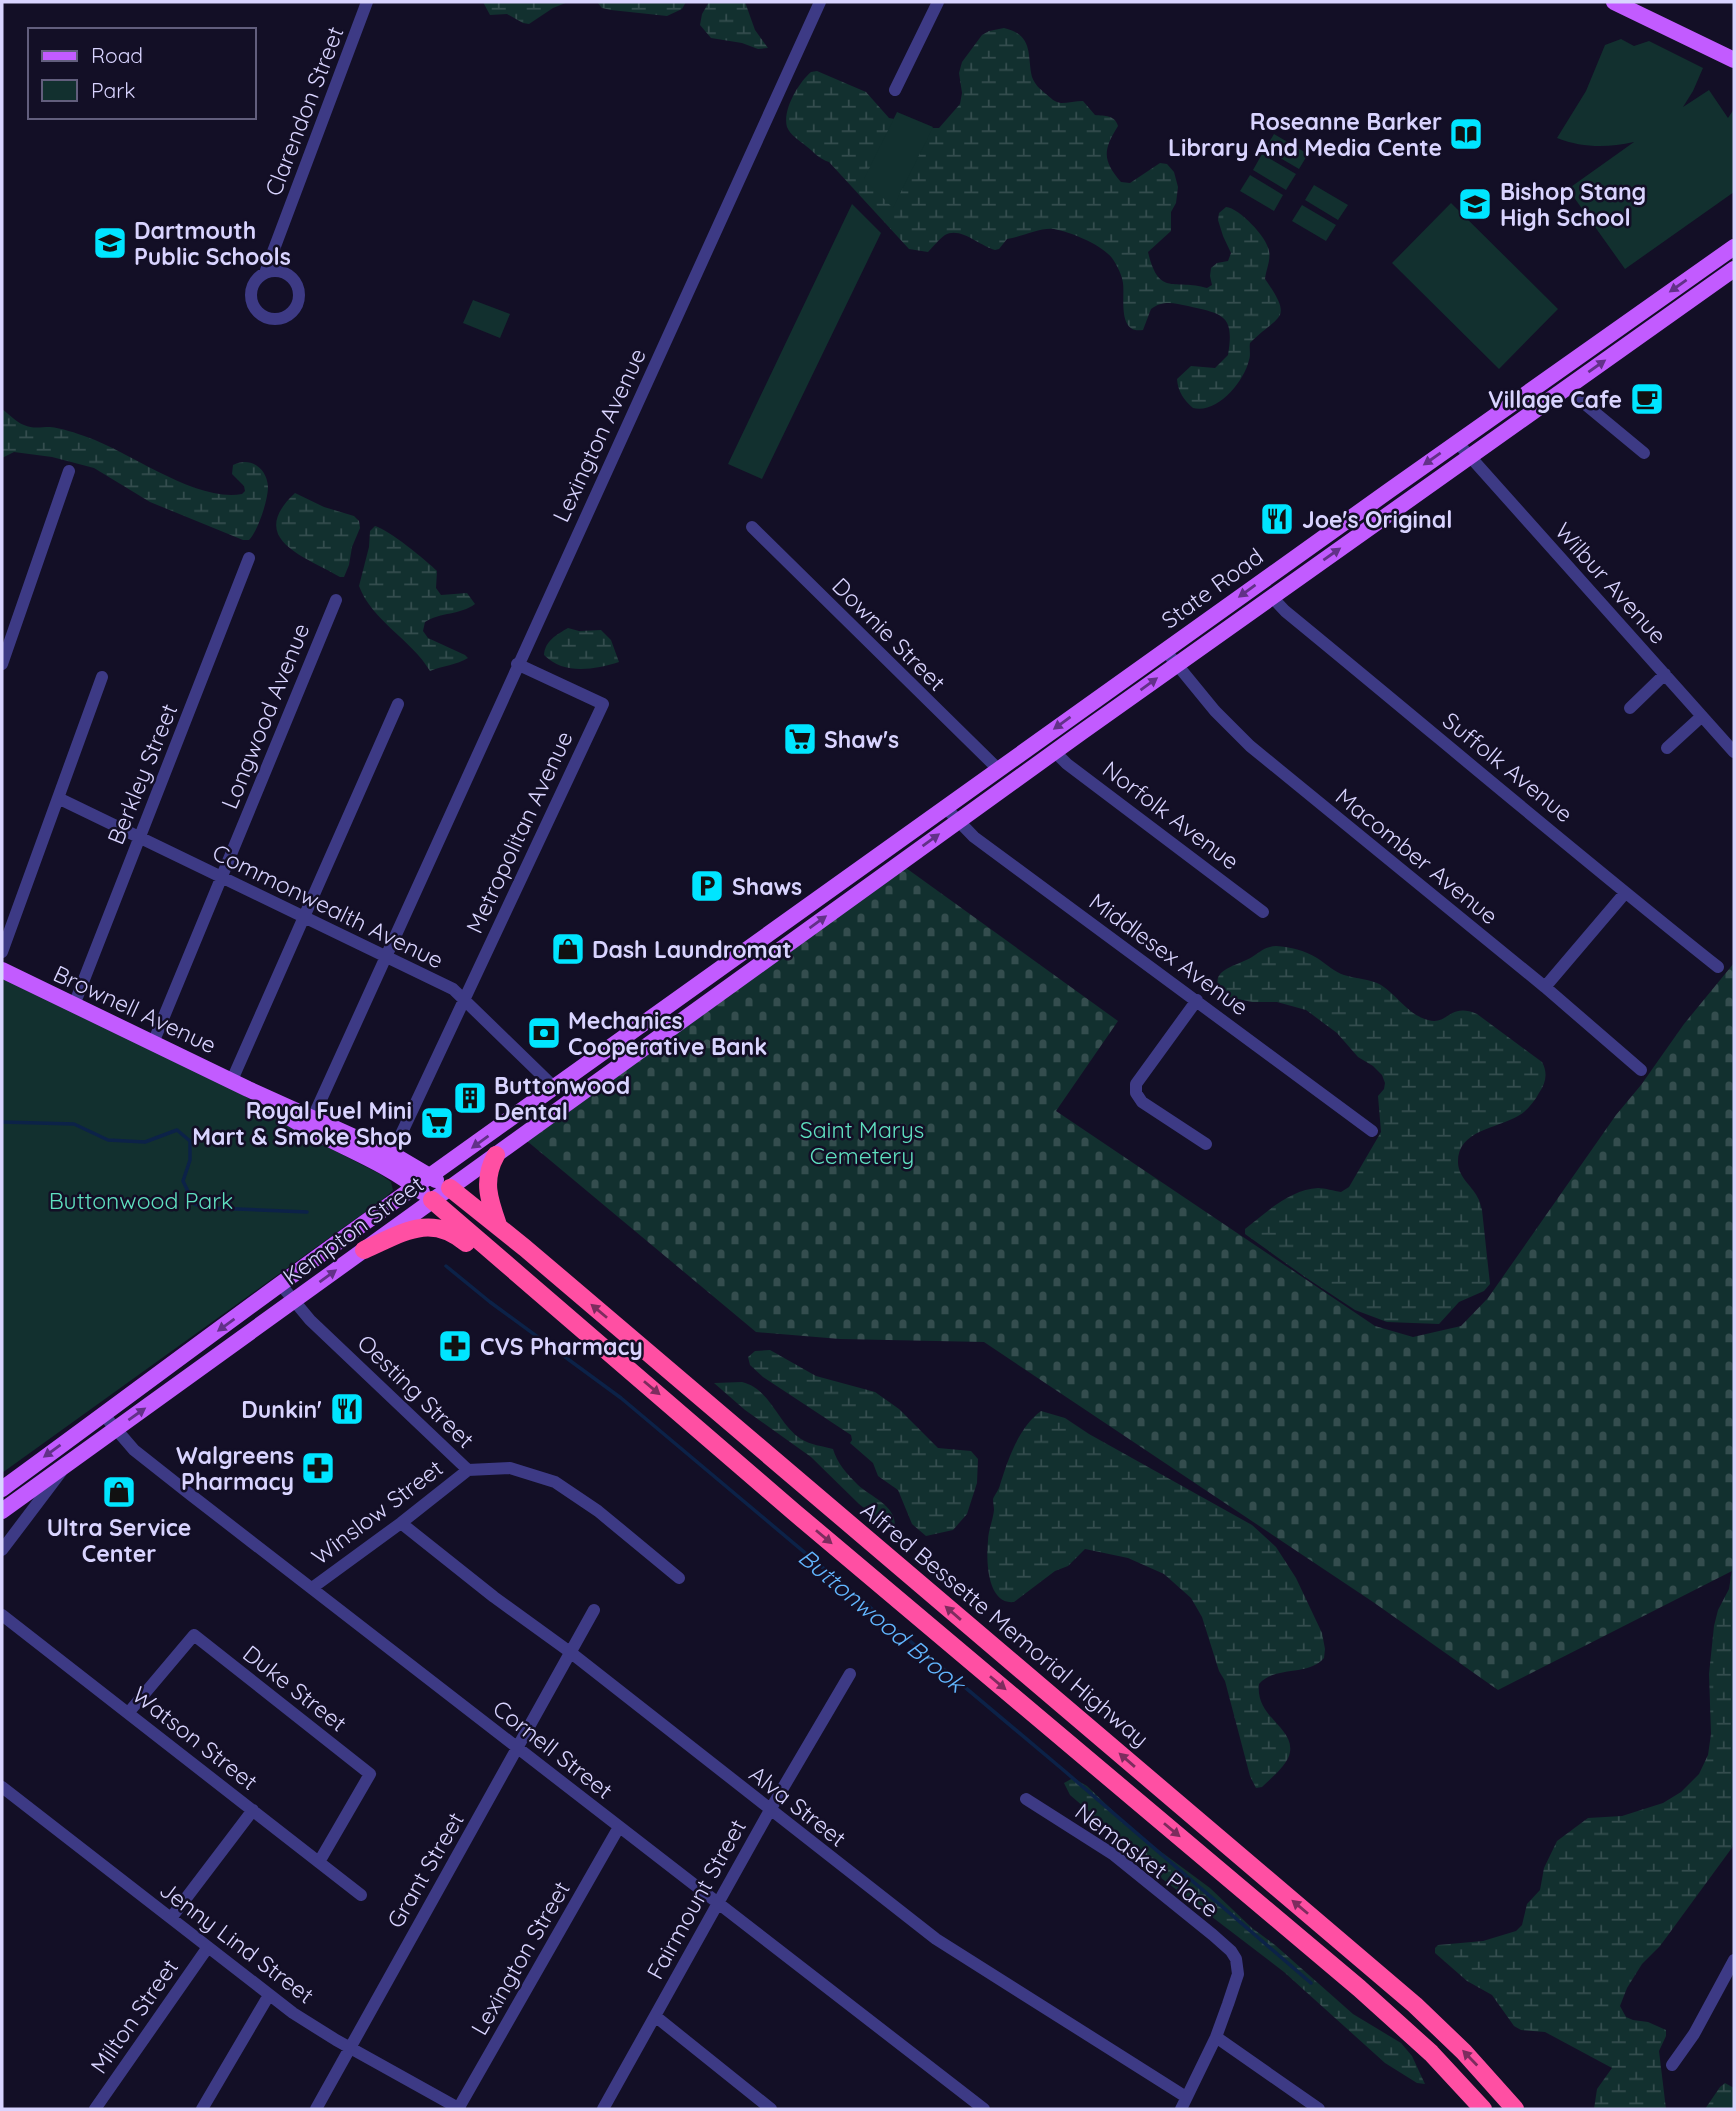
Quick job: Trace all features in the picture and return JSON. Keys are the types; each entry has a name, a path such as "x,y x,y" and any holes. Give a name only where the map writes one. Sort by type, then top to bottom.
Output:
{"highway":[{"path":"496,1155 489,1170 486,1191 498,1225"},
{"name":"Alfred Bessette Memorial Highway","path":"450,1188 498,1225 1415,2005 1516,2109"},
{"path":"432,1200 794,1512 1359,1988 1431,2053 1483,2109"},
{"path":"364,1250 420,1227 449,1231 510,1280 569,1318"}],"main road":[{"path":"1614,2 1734,60"},
{"name":"State Road","path":"717,970 1734,247"},
{"name":"State Road","path":"729,986 1734,269"},
{"name":"Brownell Avenue","path":"2,970 232,1080 310,1123 388,1161 431,1176 450,1188"},
{"path":"717,970 729,986"},
{"name":"Kempton Street","path":"7,1485 717,970"},
{"name":"Kempton Street","path":"2,1511 729,986"},
{"name":"Brownell Avenue","path":"388,1161 432,1200"},
{"path":"7,1485 24,1495"}],"street":[{"name":"Clarendon Street","path":"265,273 367,2"},
{"name":"Lexington Avenue","path":"310,1123 820,2"},
{"path":"895,90 938,2"},
{"path":"1569,386 1580,400 1644,453"},
{"name":"Wilbur Avenue","path":"1457,442 1734,752"},
{"path":"2,664 69,471"},
{"name":"Downie Street","path":"752,527 998,769"},
{"name":"Berkley Street","path":"74,1005 249,558"},
{"name":"Suffolk Avenue","path":"1272,597 1285,611 1718,967"},
{"name":"Longwood Avenue","path":"153,1043 336,600"},
{"name":"Macomber Avenue","path":"1165,650 1214,711 1250,746 1545,987 1641,1070"},
{"name":"Metropolitan Avenue","path":"388,1161 603,704 517,664"},
{"path":"1630,708 1665,674"},
{"path":"2,952 102,677"},
{"path":"232,1080 398,704"},
{"path":"1667,748 1702,716"},
{"name":"Norfolk Avenue","path":"1055,752 1067,764 1263,912"},
{"name":"Commonwealth Avenue","path":"58,798 453,989 555,1088"},
{"name":"Middlesex Avenue","path":"945,807 974,837 1372,1131"},
{"path":"1545,987 1625,893"},
{"path":"1197,1000 1136,1084 1136,1093 1142,1102 1206,1144"},
{"name":"Oesting Street","path":"281,1285 293,1301 468,1470 510,1468 555,1482 598,1511 674,1576 680,1578"},
{"name":"Cornell Street","path":"103,1414 134,1450 984,2109"},
{"path":"2,1550 68,1463"},
{"name":"Winslow Street","path":"312,1588 468,1470"},
{"name":"Alva Street","path":"401,1523 936,1939 1183,2103"},
{"name":"Grant Street","path":"316,2109 594,1610"},
{"name":"Watson Street","path":"2,1615 360,1895"},
{"name":"Duke Street","path":"129,1712 194,1634 370,1774 319,1862"},
{"name":"Fairmount Street","path":"603,2109 770,1810 850,1674"},
{"name":"Jenny Lind Street","path":"3,1790 317,2029 459,2109"},
{"name":"Nemasket Place","path":"1026,1799 1114,1855 1231,1951 1237,1961 1238,1974 1216,2036"},
{"path":"171,1918 253,1810"},
{"name":"Lexington Street","path":"459,2109 619,1827"},
{"name":"Milton Street","path":"95,2109 208,1947"},
{"path":"1672,2065 1730,1978 1734,1960"},
{"path":"202,2109 269,1995"},
{"path":"655,2016 771,2109"},
{"path":"1183,2103 1216,2036 1319,2109"}],"green space":[{"path":"483,2 568,2 553,8 529,24 507,14 490,15"},
{"path":"597,2 686,2 682,9 667,16 611,10 602,8"},
{"path":"709,2 745,2 755,30 768,48 758,49 742,43 711,38 700,25 702,14"},
{"path":"1004,28 1014,31 1025,41 1033,80 1051,98 1061,103 1083,101 1095,115 1109,117 1117,122 1118,126 1109,142 1107,155 1110,167 1121,182 1130,183 1160,163 1167,164 1174,172 1178,187 1176,203 1171,212 1171,231 1148,252 1157,276 1163,281 1207,288 1212,285 1211,268 1217,263 1228,261 1231,253 1218,220 1219,213 1226,207 1238,212 1263,238 1269,254 1265,279 1281,310 1275,321 1250,343 1250,358 1242,378 1220,401 1202,409 1193,408 1182,395 1177,379 1191,366 1215,368 1228,355 1229,331 1223,318 1217,314 1164,303 1151,309 1143,330 1135,330 1126,321 1122,280 1112,258 1086,240 1054,229 1043,229 1007,239 995,250 957,233 945,235 928,252 909,249 829,162 795,137 787,127 787,113 797,89 811,72 817,71 866,92 889,118 917,123 927,128 939,128 960,104 962,93 959,73 962,62 982,35"},
{"path":"1621,39 1634,46 1649,41 1703,68 1683,107 1709,90 1728,118 1734,109 1734,192 1625,269 1568,189 1634,142 1595,146 1557,138 1586,91 1605,45"},
{"path":"897,112 933,127 893,208 864,179"},
{"path":"1274,134 1308,154 1299,169 1265,149"},
{"path":"1262,154 1296,174 1286,190 1253,170"},
{"path":"1250,175 1283,195 1274,211 1240,191"},
{"path":"1314,185 1348,205 1338,220 1305,200"},
{"path":"1451,203 1558,309 1499,369 1392,263"},
{"path":"852,204 881,233 762,479 728,464"},
{"path":"1302,205 1336,225 1326,241 1292,221"},
{"path":"473,300 510,314 500,338 463,323"},
{"path":"2,409 24,425 59,428 87,437 204,491 224,495 242,494 245,491 244,486 232,474 233,465 251,463 265,474 268,487 256,530 249,540 243,540 150,502 94,468 52,457 14,452 2,458"},
{"path":"295,493 324,507 354,516 359,521 360,528 344,577 297,553 278,534 276,523 281,509"},
{"path":"375,526 398,539 437,571 436,588 441,595 467,593 475,604 425,622 423,631 428,638 468,658 430,671 413,649 373,610 359,586 369,547 370,531"},
{"path":"568,628 579,631 601,630 611,640 619,662 579,669 560,666 552,661 544,655 546,646"},
{"name":"Saint Marys Cemetery","path":"906,868 1118,1021 1056,1111 1375,1326 1413,1337 1461,1326 1488,1298 1616,1115 1734,963 1734,1570 1498,1690 1373,1602 984,1342 840,1339 756,1332 527,1141"},
{"path":"1276,946 1302,951 1341,974 1377,983 1414,1014 1428,1020 1440,1020 1460,1011 1477,1014 1544,1066 1546,1074 1543,1085 1527,1109 1518,1116 1471,1137 1459,1152 1459,1169 1479,1200 1482,1210 1490,1284 1484,1291 1459,1302 1439,1324 1387,1322 1355,1310 1245,1234 1245,1229 1288,1197 1308,1189 1341,1192 1349,1187 1381,1132 1378,1096 1384,1089 1382,1075 1358,1057 1337,1033 1306,1010 1277,1002 1252,1002 1224,996 1218,980 1224,970 1266,948"},
{"name":"Buttonwood Park","path":"2,978 230,1088 304,1135 380,1174 391,1182 393,1190 2,1473"},
{"path":"770,1350 816,1376 875,1392 899,1409 938,1448 971,1451 978,1459 977,1483 967,1514 953,1530 926,1536 912,1524 898,1490 878,1476 873,1463 850,1443 851,1435 763,1377 750,1365 748,1357 755,1351"},
{"path":"742,1382 760,1392 801,1439 833,1449 850,1477 887,1507 895,1525 885,1524 859,1504 811,1457 745,1410 714,1383"},
{"path":"1041,1411 1065,1418 1252,1525 1276,1547 1296,1578 1322,1633 1324,1658 1309,1667 1266,1678 1259,1684 1263,1705 1290,1743 1289,1757 1262,1787 1256,1788 1250,1776 1225,1681 1219,1671 1202,1617 1191,1598 1164,1574 1128,1558 1085,1549 1068,1566 1055,1571 1014,1602 1005,1601 993,1589 987,1559 993,1499 1020,1435"},
{"path":"1734,1556 1734,1845 1660,1946 1642,1964 1627,1988 1620,2006 1626,2017 1666,2030 1659,2051 1666,2109 1594,2109 1597,2089 1612,2068 1545,2032 1521,2030 1514,2026 1492,1995 1467,1981 1435,1953 1435,1948 1438,1945 1483,1941 1516,1931 1522,1925 1527,1904 1540,1890 1544,1868 1557,1841 1588,1818 1622,1816 1663,1803 1681,1792 1699,1774 1708,1755 1711,1734 1709,1674 1714,1626 1718,1610 1729,1589"},
{"path":"1073,1778 1087,1786 1137,1834 1210,1888 1252,1928 1353,2014 1401,2043 1412,2056 1425,2084 1417,2083 1385,2063 1284,1972 1148,1868 1070,1795 1064,1783"},
{"path":"1725,2083 1734,2088 1734,2109 1705,2109 1720,2087"}],"waterway":[{"name":"Buttonwood Brook","path":"2,1122 74,1124 108,1140 145,1142 177,1130 190,1141 190,1160 183,1181 194,1204 212,1208 307,1212"},
{"name":"Buttonwood Brook","path":"446,1266 490,1302 621,1398 1061,1768 1311,1983"}],"place":[{"name":"Roseanne Barker Library And Media Cente","path":"1466,134"},
{"name":"Bishop Stang High School","path":"1475,204"},
{"name":"Dartmouth Public Schools","path":"110,243"},
{"name":"Village Cafe","path":"1647,399"},
{"name":"Joe's Original","path":"1277,519"},
{"name":"Shaw's","path":"800,739"},
{"name":"Shaws","path":"707,886"},
{"name":"Dash Laundromat","path":"568,949"},
{"name":"Mechanics Cooperative Bank","path":"544,1033"},
{"name":"Buttonwood Dental","path":"470,1098"},
{"name":"Royal Fuel Mini Mart & Smoke Shop","path":"437,1123"},
{"name":"CVS Pharmacy","path":"455,1346"},
{"name":"Dunkin'","path":"347,1409"},
{"name":"Walgreens Pharmacy","path":"318,1468"},
{"name":"Ultra Service Center","path":"119,1492"}]}
